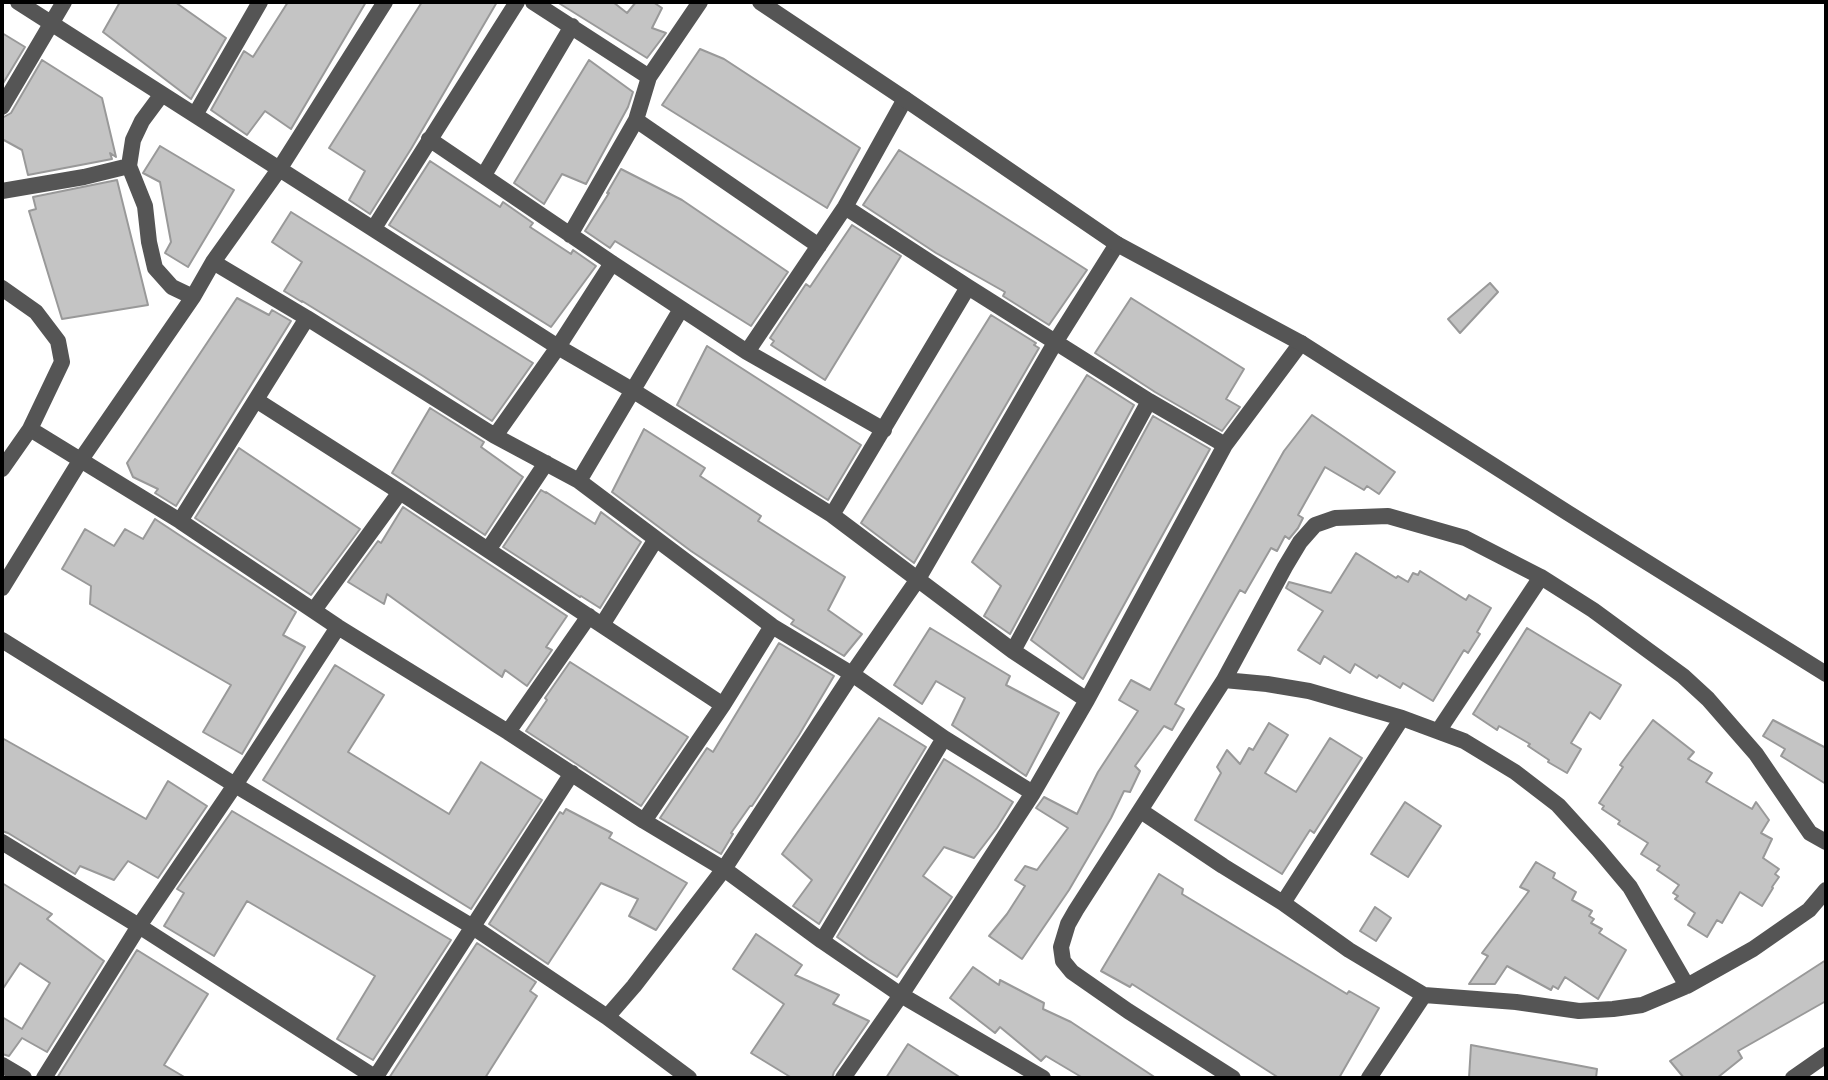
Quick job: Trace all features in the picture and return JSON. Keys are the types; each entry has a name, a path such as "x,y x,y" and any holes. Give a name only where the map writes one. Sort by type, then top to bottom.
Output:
{"street":[{"path":"18,2 558,347 832,515 1013,651 1087,700"},
{"path":"2,107 64,2"},
{"path":"2,588 80,461 280,168 385,2"},
{"path":"374,228 517,2"},
{"path":"533,2 649,77"},
{"path":"570,235 636,120 649,77 700,2"},
{"path":"760,2 1117,244 1301,343 1826,674"},
{"path":"195,115 257,3"},
{"path":"484,175 572,26"},
{"path":"162,94 142,121 133,140 129,166 145,206 155,268 172,287 193,297"},
{"path":"747,352 845,207 905,99"},
{"path":"636,120 819,246"},
{"path":"429,139 747,352 884,430"},
{"path":"2,191 129,166"},
{"path":"845,207 1149,401 1225,445"},
{"path":"607,1017 724,869 918,579 1056,341 1117,244"},
{"path":"213,262 495,436 579,481 772,626 852,674 944,738 1033,793"},
{"path":"495,436 612,263"},
{"path":"832,515 968,287"},
{"path":"2,288 36,312 58,341 62,362 30,429 2,469"},
{"path":"579,481 681,309"},
{"path":"180,521 307,318"},
{"path":"843,1078 1033,793 1225,445 1301,343"},
{"path":"256,400 723,705"},
{"path":"1013,651 1149,401"},
{"path":"30,429 180,521 338,627 724,869 901,995 1043,1078"},
{"path":"488,550 546,463"},
{"path":"314,610 400,492"},
{"path":"1233,1078 1072,972 1063,961 1061,947 1068,924 1224,680 1300,542 1315,525 1335,518 1388,516 1465,538 1541,577 1593,610 1691,683 1756,754 1810,833 1826,842"},
{"path":"508,732 656,539"},
{"path":"1439,730 1541,577"},
{"path":"644,821 772,626"},
{"path":"44,1078 139,926 338,627"},
{"path":"2,640 235,785 473,927 607,1017 689,1078"},
{"path":"1224,680 1309,691 1402,718 1464,741 1515,772 1558,805 1630,887 1687,986"},
{"path":"1283,903 1402,718"},
{"path":"822,941 944,738"},
{"path":"2,842 375,1078 572,773"},
{"path":"1141,811 1283,903 1349,950 1424,995 1516,1002 1579,1011 1642,1005 1687,986 1753,949 1809,910 1826,890"},
{"path":"1369,1078 1424,995"},
{"path":"1793,1078 1826,1055"},
{"path":"2,1065 24,1078"}],"building":[{"path":"120,2 175,2 226,38 191,99 103,32"},
{"path":"288,2 366,2 291,129 265,111 247,135 211,110 244,51 253,57"},
{"path":"422,2 497,2 370,214 349,200 365,171 329,148"},
{"path":"557,2 613,2 627,13 636,2 653,2 662,8 652,28 666,33 647,58"},
{"path":"2,33 25,47 2,85"},
{"path":"700,49 724,59 860,148 827,208 662,105"},
{"path":"42,60 102,98 116,157 110,153 112,159 28,175 22,150 2,139 2,118 11,113"},
{"path":"589,60 633,92 586,184 562,174 544,204 514,183"},
{"path":"160,146 234,190 188,267 165,253 171,242 160,182 143,173"},
{"path":"899,150 1087,270 1049,325 1003,296 1005,292 936,253 863,205"},
{"path":"430,161 500,207 503,202 533,223 530,227 596,266 551,327 389,225"},
{"path":"621,169 682,200 788,272 751,326 615,241 610,248 585,231"},
{"path":"117,180 148,305 62,319 29,211 36,209 33,197"},
{"path":"291,212 533,363 492,421 284,291 302,262 272,242"},
{"path":"852,225 901,256 825,380 771,345 774,341 770,338 806,284 810,287"},
{"path":"1490,283 1498,292 1460,333 1448,319"},
{"path":"237,298 269,315 272,310 291,321 176,506 155,493 158,489 133,477 127,463"},
{"path":"1131,298 1244,369 1226,399 1240,407 1222,431 1095,353"},
{"path":"991,315 1036,343 1034,345 1039,348 914,563 861,523"},
{"path":"707,346 861,445 828,500 677,405"},
{"path":"1087,375 1134,405 1010,634 984,616 1001,586 972,562"},
{"path":"430,408 484,442 481,447 523,477 485,535 392,473"},
{"path":"1312,415 1395,472 1379,494 1367,486 1364,490 1325,467 1298,515 1303,518 1298,528 1289,539 1285,536 1277,551 1271,548 1245,593 1240,590 1175,704 1184,709 1172,730 1164,726 1135,766 1140,771 1130,792 1124,791 1069,890 1022,959 989,936 1025,886 1015,880 1025,866 1037,870 1068,828 1036,808 1044,797 1077,814 1098,772 1138,711 1119,700 1131,680 1150,690 1284,451"},
{"path":"1153,416 1210,449 1083,679 1031,640"},
{"path":"644,429 705,468 700,476 761,516 758,521 845,577 828,610 862,634 844,656 791,624 794,620 691,551 612,492"},
{"path":"239,448 360,529 311,595 195,518"},
{"path":"541,490 595,524 601,512 641,542 600,608 503,547"},
{"path":"403,507 567,616 546,647 552,650 527,686 505,670 502,677 387,594 384,604 348,582 378,541 381,543"},
{"path":"155,519 296,612 283,635 305,647 242,754 203,732 231,685 90,604 91,586 62,569 85,529 114,546 125,529 143,539"},
{"path":"1356,553 1396,578 1398,576 1408,582 1413,573 1418,575 1420,571 1466,600 1469,595 1491,608 1477,632 1480,634 1468,653 1464,650 1433,701 1403,683 1400,688 1355,664 1350,673 1324,656 1320,664 1298,650 1323,611 1286,588 1289,582 1331,593"},
{"path":"930,628 1010,676 1006,685 1059,713 1026,776 952,725 965,698 936,681 922,704 894,685"},
{"path":"1527,628 1621,685 1600,719 1590,712 1571,743 1581,749 1567,773 1548,762 1528,746 1530,744 1499,726 1497,730 1473,714"},
{"path":"779,643 834,676 799,735 731,833 721,854 660,818 707,748 713,752"},
{"path":"570,662 688,737 641,806 526,731"},
{"path":"335,665 384,695 348,752 449,814 481,762 542,800 471,909 263,780"},
{"path":"879,718 926,747 819,924 793,906 812,880 782,854"},
{"path":"1653,720 1694,752 1688,759 1712,773 1706,782 1752,809 1756,802 1769,820 1761,833 1772,839 1763,858 1779,869 1775,874 1779,877 1762,906 1740,892 1722,923 1717,920 1707,937 1688,925 1695,913 1675,899 1678,896 1673,893 1679,885 1657,870 1660,866 1641,854 1648,843 1618,824 1620,821 1602,809 1604,806 1599,803 1623,767 1620,765"},
{"path":"1773,720 1826,748 1826,784 1781,756 1785,749 1763,736"},
{"path":"1269,723 1288,735 1265,773 1296,792 1330,738 1362,758 1314,833 1310,830 1282,874 1195,820 1221,773 1217,767 1227,750 1240,764 1249,748 1253,750"},
{"path":"2,738 146,819 168,781 207,806 158,878 128,861 114,880 80,866 75,874 2,831"},
{"path":"944,759 1013,802 974,858 944,847 923,876 952,897 897,977 837,937"},
{"path":"1405,802 1441,826 1408,877 1371,854"},
{"path":"566,809 612,833 609,838 687,883 656,930 629,916 638,899 601,883 548,964 489,924 560,812 563,814"},
{"path":"232,811 451,940 373,1060 337,1039 375,976 247,901 214,956 164,926 184,893 177,889"},
{"path":"1536,862 1555,873 1553,878 1576,892 1572,900 1592,911 1589,916 1594,919 1591,923 1602,929 1599,933 1626,950 1598,999 1565,977 1558,989 1553,986 1551,990 1507,966 1495,984 1469,984 1488,956 1482,953 1529,891 1520,887"},
{"path":"1159,874 1183,889 1182,894 1347,994 1349,991 1379,1008 1339,1078 1279,1078 1132,984 1130,987 1101,971"},
{"path":"2,883 52,914 47,919 104,961 47,1052 22,1038 9,1056 2,1054 2,1017 22,1029 50,983 20,963 2,990"},
{"path":"1375,907 1391,918 1376,941 1360,931"},
{"path":"756,934 802,965 795,975 839,995 833,1004 869,1021 832,1078 792,1078 751,1053 784,1004 733,969"},
{"path":"477,943 536,982 530,991 537,996 485,1078 389,1078"},
{"path":"137,950 208,994 164,1065 186,1078 57,1078"},
{"path":"1826,960 1826,1001 1738,1051 1742,1058 1717,1078 1684,1078 1670,1061"},
{"path":"973,967 999,985 1000,980 1044,1003 1043,1009 1071,1022 1156,1078 1083,1078 1046,1056 1041,1061 1000,1027 995,1033 950,998"},
{"path":"908,1044 961,1078 886,1078"},
{"path":"1471,1045 1597,1069 1596,1078 1469,1078"}]}
